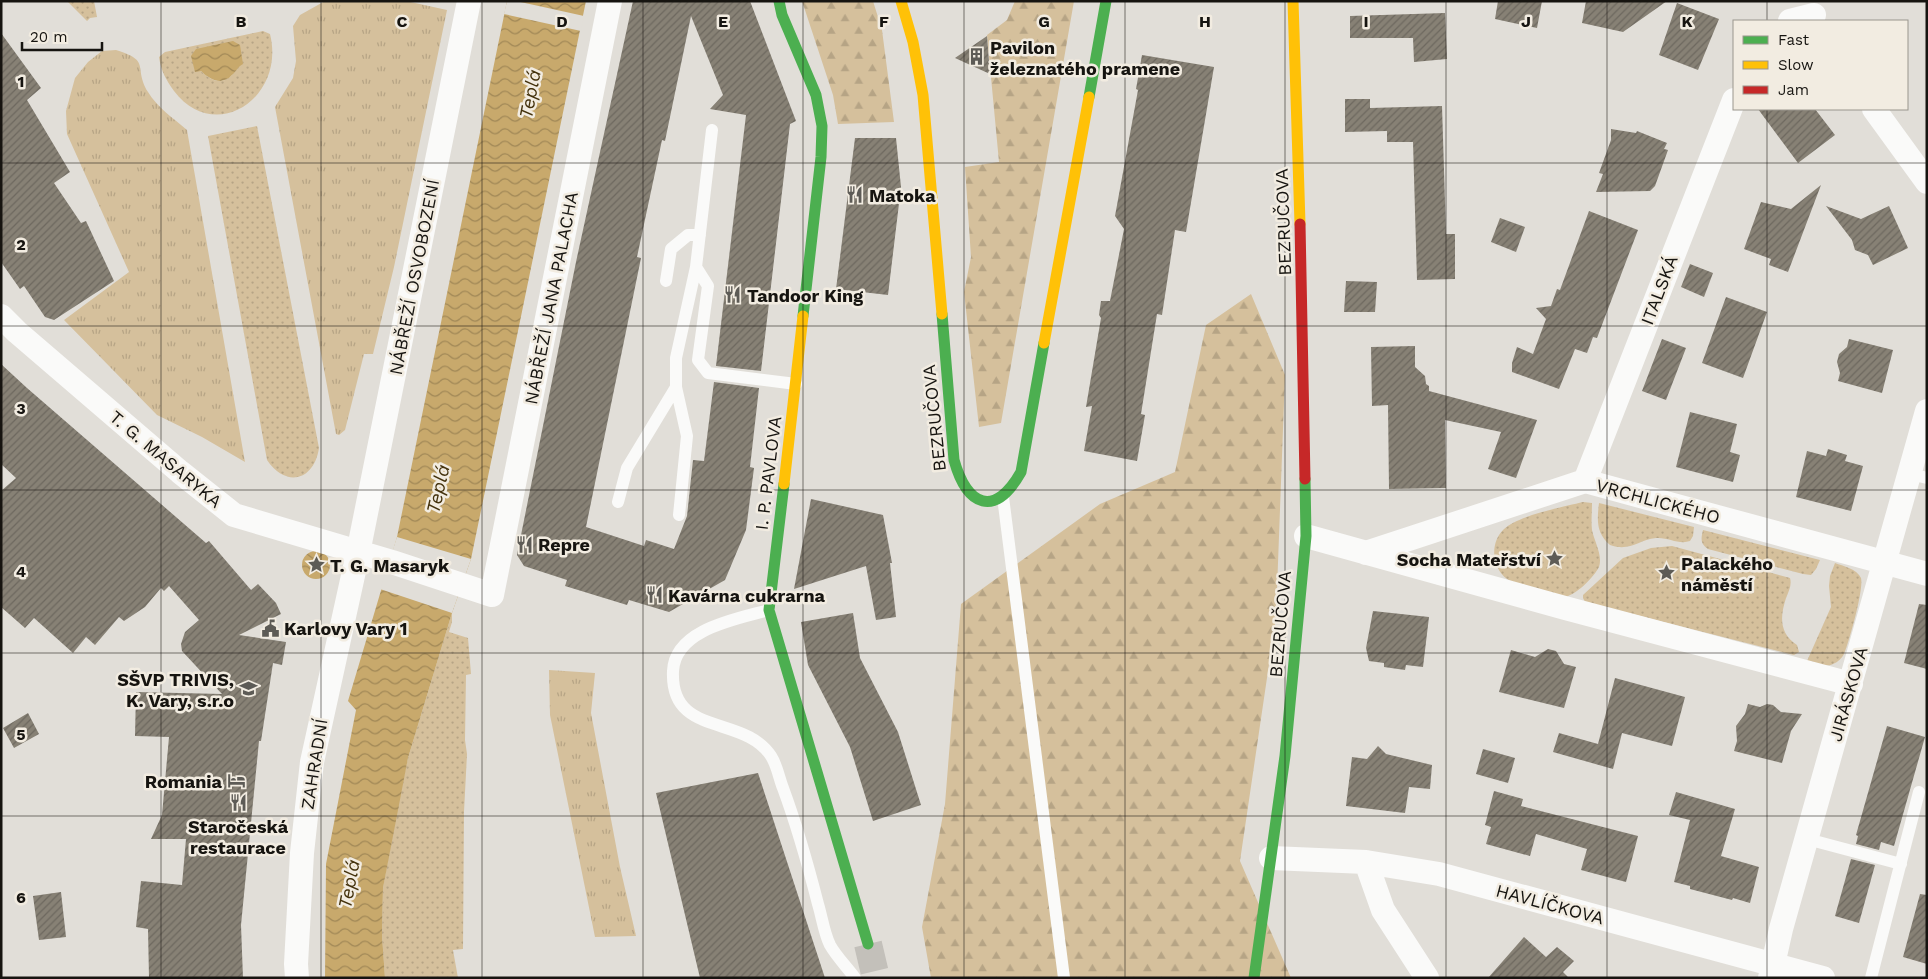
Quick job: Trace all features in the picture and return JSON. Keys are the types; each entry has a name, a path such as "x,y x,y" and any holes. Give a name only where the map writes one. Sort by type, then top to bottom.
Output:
{"street":[{"name":"NÁBŘEŽÍ OSVOBOZENÍ","path":"358,553 469,1"},
{"name":"NÁBŘEŽÍ JANA PALACHA","path":"492,595 610,1"},
{"name":"I. P. PAVLOVA","path":"778,1 782,15 816,95 822,126 822,157 769,610 868,944"},
{"name":"BEZRUČOVA","path":"901,1 913,42 922,95 956,470 964,489 970,496 988,501 1003,497"},
{"path":"1003,497 1015,486 1025,455 1106,1"},
{"name":"BEZRUČOVA","path":"1254,978 1285,756 1306,536 1302,263 1293,1"},
{"path":"1793,20 1816,12"},
{"name":"ITALSKÁ","path":"1585,481 1733,103"},
{"path":"1875,110 1927,182"},
{"name":"T. G. MASARYKA","path":"1,316 17,332 180,472 234,515 392,562 492,595"},
{"name":"JIRÁSKOVA","path":"1771,971 1885,564 1919,476 1927,411"},
{"name":"VRCHLICKÉHO","path":"1366,553 1585,481 1927,574"},
{"path":"1306,536 1565,608 1851,684"},
{"name":"ZAHRADNÍ","path":"297,978 302,853 312,762 358,553"},
{"name":"HAVLÍČKOVA","path":"1271,858 1366,862 1439,874 1771,971 1823,978"},
{"path":"1366,862 1383,910 1427,978"}],"lane":[{"path":"679,515 687,436 676,387 676,358 696,267 712,130"},
{"path":"666,281 671,249 688,235 700,235"},
{"path":"696,267 708,286 698,360 708,373 796,384"},
{"path":"618,502 627,468 676,387"},
{"path":"1003,497 1064,978"},
{"path":"769,610 715,626 691,639 677,655 673,671 675,687 680,702 690,714 706,723 744,734 760,743 771,757 796,826 829,944 855,978"},
{"path":"1871,978 1919,792"},
{"path":"1807,839 1901,864"}],"green space":[{"path":"67,1 94,1 97,17 90,18 87,21"},
{"path":"325,1 406,1 447,10 394,267 373,354 364,354 345,430 339,435 336,434 275,107 293,78 296,61 293,26 300,15"},
{"path":"802,1 873,1 882,30 894,122 838,124 833,95"},
{"path":"1015,1 1074,1 1001,423 979,427 964,292 971,257 965,167 999,162 987,35 1007,20"},
{"path":"263,31 270,34 272,57 268,78 257,94 243,107 227,114 209,114 191,107 171,87 166,79 159,57 165,52","holes":["238,67 225,80 216,81 201,71"]},
{"path":"116,50 127,54 138,62 148,92 156,103 187,130 245,462 202,437 157,415 64,320 129,272 67,134 66,111 75,78 88,62 102,51"},
{"path":"257,126 319,448 311,468 305,474 298,477 282,475 267,460 208,136"},
{"path":"1251,294 1285,375 1276,617 1240,861 1291,978 931,978 922,927 945,804 961,604 1100,504 1175,472 1206,325"},
{"path":"1583,502 1592,503 1592,530 1600,562 1596,571 1578,591 1562,597 1517,583 1507,579 1502,574 1495,561 1494,554 1496,541 1504,529 1530,516"},
{"path":"1599,503 1694,527 1693,536 1690,541 1686,542 1656,538 1623,547 1610,545 1602,536 1598,526"},
{"path":"1703,530 1820,560 1811,575 1803,574 1708,549 1702,541"},
{"path":"1672,546 1790,578 1790,588 1782,618 1784,630 1797,645 1799,652 1794,655 1585,602 1583,595 1623,558 1651,548"},
{"path":"1835,563 1850,568 1859,575 1861,578 1860,593 1856,616 1844,654 1835,663 1823,665 1807,661 1831,607 1829,586 1830,576"},
{"path":"452,613 449,632 468,638 471,674 466,675 465,740 467,754 464,812 463,949 453,950 458,978 385,978 382,935 383,888 398,802 408,758"},
{"path":"549,670 595,673 591,713 620,867 636,936 595,937 550,715"}],"water":[{"name":"Teplá","path":"507,1 586,1 471,559 452,613 408,758 383,888 382,935 385,978 325,978 326,864 356,710 348,701 397,537"},
{"path":"233,41 240,45 243,64 239,66 234,74 220,81 208,77 201,71 195,72 191,56 196,49"},
{"name":"T. G. Masaryk","path":"316,551 326,555 330,565 326,575 316,579 306,575 302,565 306,555"}],"pier":[{"path":"507,1 516,1 584,16 581,31 504,14"},
{"path":"397,537 471,559 452,613 380,589"}],"building":[{"path":"633,1 750,1 796,121 790,124 761,371 716,366 746,115 710,109 723,95 691,16 665,141 662,140 637,257 641,258 586,527 644,546 646,540 674,549 687,516 693,460 704,461 714,382 759,388 750,467 754,468 746,530 725,580 669,612 629,600 627,605 565,586 567,580 524,566 517,555 576,262"},
{"path":"1498,1 1542,1 1537,28 1495,19"},
{"path":"1586,1 1667,1 1623,32 1582,23"},
{"path":"1677,3 1719,19 1698,70 1659,55"},
{"path":"1445,13 1447,59 1414,62 1413,38 1350,38 1350,16"},
{"path":"1,33 41,88 27,100 70,172 54,183 81,223 86,221 114,281 54,320 45,317 24,286 20,289 1,262"},
{"name":"Pavilon železnatého pramene","path":"987,36 990,74 955,58"},
{"path":"1142,55 1214,67 1186,232 1175,230 1162,315 1157,314 1141,414 1145,415 1137,461 1084,451 1092,406 1086,407 1101,318 1099,315 1101,301 1110,301 1124,229 1115,216 1138,90 1136,89"},
{"path":"1345,99 1370,99 1370,108 1442,106 1446,234 1455,234 1455,279 1417,280 1413,142 1387,142 1387,131 1345,132"},
{"path":"1759,110 1816,110 1835,135 1798,163"},
{"path":"1611,129 1636,133 1637,131 1667,143 1664,149 1668,150 1655,186 1650,191 1596,192 1603,174 1599,173 1611,140"},
{"path":"855,138 896,138 901,187 888,295 836,289"},
{"path":"1821,185 1788,272 1769,265 1771,259 1744,249 1761,202 1791,209"},
{"path":"1826,206 1861,219 1889,206 1908,248 1873,265 1868,255 1855,250 1852,240"},
{"path":"1589,211 1638,230 1597,338 1593,337 1587,353 1575,349 1559,389 1512,372 1512,363 1517,347 1533,354 1546,319 1536,308 1551,306 1557,289 1560,290"},
{"path":"1500,218 1525,227 1516,252 1491,242"},
{"path":"1690,264 1713,273 1704,297 1681,287"},
{"path":"1346,281 1377,282 1375,312 1344,312"},
{"path":"1726,297 1767,312 1743,378 1702,363"},
{"path":"1662,339 1686,348 1666,400 1642,391"},
{"path":"1849,339 1893,350 1882,393 1838,381 1840,373 1837,362 1839,354 1847,347"},
{"path":"1415,346 1415,367 1425,376 1429,391 1537,420 1516,478 1488,469 1501,432 1445,420 1446,488 1389,489 1388,405 1372,406 1371,347"},
{"path":"1,364 206,543 209,541 251,590 258,584 276,603 281,614 239,635 286,642 282,665 273,663 261,741 259,741 241,925 243,978 149,978 148,929 136,927 141,881 182,885 186,839 151,839 162,815 169,737 135,736 136,692 222,694 182,651 181,644 185,632 199,620 169,586 164,591 161,588 145,607 124,621 119,617 95,645 86,637 73,653 34,618 25,628 1,607 1,491 16,478 1,464"},
{"path":"1690,412 1737,424 1730,452 1740,455 1733,482 1676,467"},
{"path":"1828,449 1847,455 1845,461 1863,466 1851,511 1796,497 1807,451 1826,456"},
{"path":"811,499 883,515 892,563 890,563 896,617 876,620 866,566 794,589"},
{"path":"1919,604 1927,605 1927,669 1904,663"},
{"path":"1373,611 1429,617 1423,667 1406,665 1405,670 1384,667 1384,663 1369,661 1366,648"},
{"path":"853,613 860,658 898,732 921,805 873,821 850,747 808,665 801,622"},
{"path":"1548,649 1556,651 1564,664 1576,667 1564,708 1499,692 1511,650 1535,657"},
{"path":"1615,678 1685,697 1672,746 1622,733 1613,769 1553,752 1559,733 1598,744"},
{"path":"1748,704 1760,707 1767,704 1773,705 1781,712 1802,714 1791,731 1782,763 1734,751 1737,741 1736,726 1745,714"},
{"path":"28,713 39,734 14,748 3,728"},
{"path":"1887,726 1925,737 1894,846 1881,842 1879,850 1856,844 1858,836 1856,835"},
{"path":"1378,746 1386,754 1432,765 1430,789 1409,787 1405,813 1346,806 1352,757 1367,759"},
{"path":"1483,749 1515,758 1508,783 1476,774"},
{"path":"758,773 825,978 700,978 656,793"},
{"path":"1494,791 1523,799 1521,806 1638,836 1626,882 1581,870 1587,849 1536,834 1530,856 1486,844 1491,827 1485,825"},
{"path":"1676,792 1735,809 1721,856 1759,867 1750,903 1690,889 1690,886 1674,882 1690,820 1669,815"},
{"path":"1851,859 1875,865 1859,923 1835,916"},
{"path":"61,892 66,937 39,940 33,896"},
{"path":"1920,894 1927,895 1927,964 1903,957"},
{"path":"1524,937 1546,957 1557,947 1574,961 1563,972 1569,978 1488,978"}],"tunnel":[{"path":"868,944 876,978"}],"traffic: fast":[{"path":"779,1 782,15 816,95 822,126 821,157 803,316"},
{"path":"1089,97 1106,1"},
{"path":"942,314 954,460 966,488 974,497 983,501 992,501 1001,496 1011,487 1021,472 1044,343"},
{"path":"1254,978 1285,756 1306,536 1305,479"},
{"path":"784,484 769,610 868,944"}],"traffic: slow":[{"path":"901,1 913,42 923,95 942,314"},
{"path":"1293,1 1300,224"},
{"path":"1044,343 1089,97"},
{"path":"784,484 803,316"}],"traffic: jam":[{"path":"1300,224 1305,479"}],"place":[{"name":"Pavilon železnatého pramene","path":"976,57"},
{"name":"Matoka","path":"855,195"},
{"name":"Tandoor King","path":"733,295"},
{"name":"Repre","path":"524,544"},
{"name":"Socha Mateřství","path":"1555,559"},
{"name":"T. G. Masaryk","path":"316,565"},
{"name":"Palackého náměstí","path":"1667,573"},
{"name":"Kavárna cukrarna","path":"654,595"},
{"name":"Karlovy Vary 1","path":"270,628"},
{"name":"SŠVP TRIVIS, K. Vary, s.r.o","path":"248,689"},
{"name":"Romania","path":"236,781"},
{"name":"Staročeská restaurace","path":"238,803"}]}
